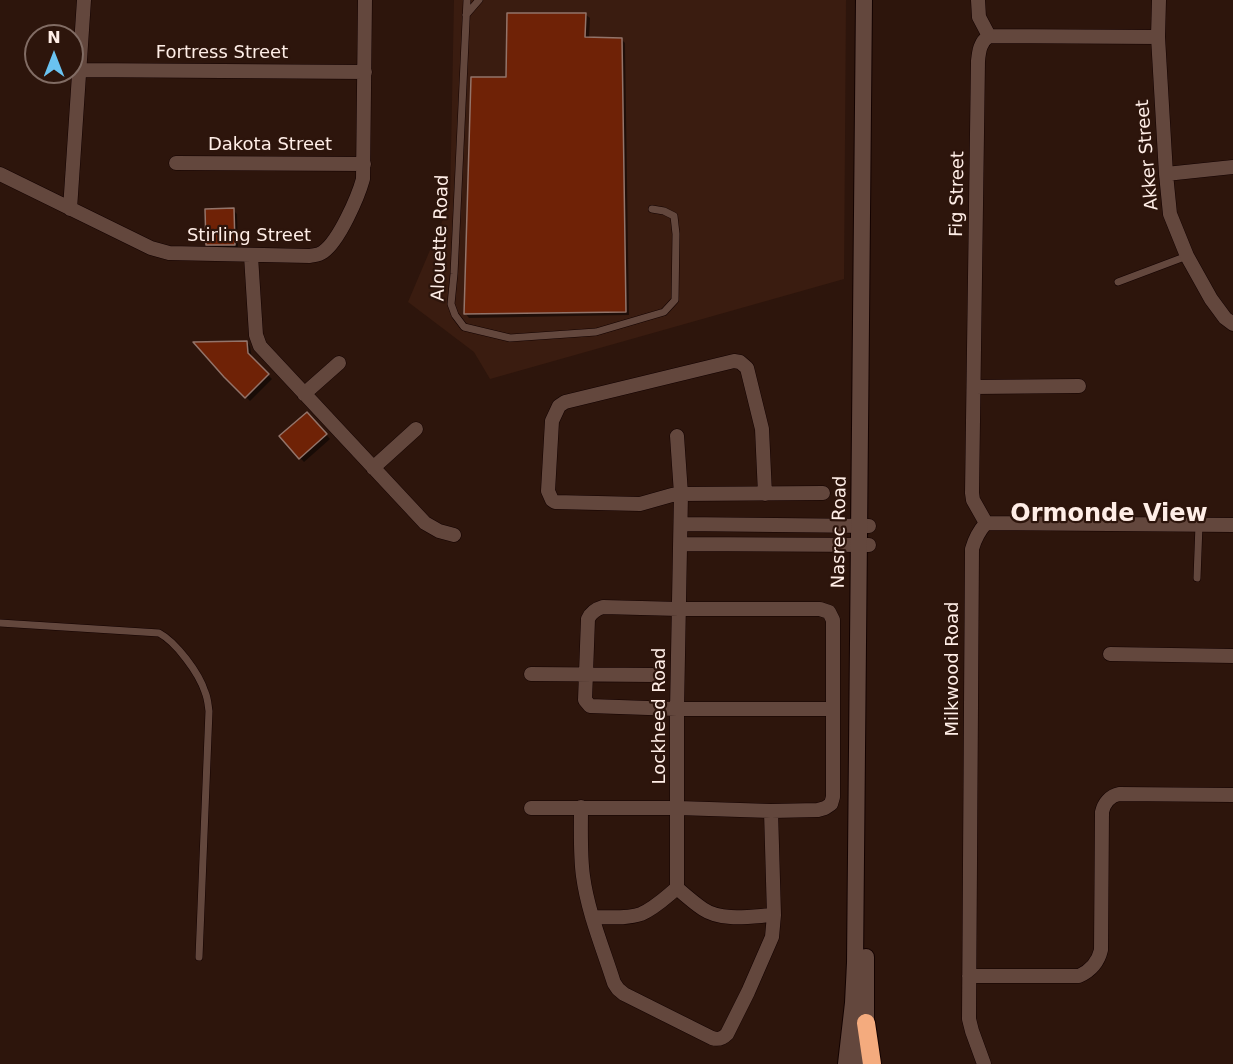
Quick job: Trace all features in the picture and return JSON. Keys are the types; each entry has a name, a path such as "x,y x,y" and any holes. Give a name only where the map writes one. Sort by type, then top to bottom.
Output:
{"highway":[{"path":"866,1023 872,1064"}],"main road":[{"name":"Nasrec Road","path":"861,1064 866,1023 864,0"},
{"name":"Nasrec Road","path":"864,526 873,0"},
{"name":"Nasrec Road","path":"846,1064 855,963 864,545"}],"street":[{"path":"82,24 84,0"},
{"name":"Stirling Street","path":"0,174 152,248 169,253 251,256 320,254 328,247 346,219 359,194 363,179 365,0"},
{"path":"978,0 979,17 988,36 1158,37"},
{"name":"Akker Street","path":"1159,0 1158,37 1170,214 1187,256 1211,299 1225,318 1233,324"},
{"name":"Fig Street","path":"986,523 973,500 972,493 978,61 981,44 988,36"},
{"name":"Fortress Street","path":"84,70 365,72"},
{"path":"70,209 78,84"},
{"name":"Dakota Street","path":"176,163 364,164"},
{"path":"1166,174 1233,167"},
{"path":"251,256 258,342 264,351 425,523 439,531 454,535"},
{"path":"765,494 762,429 747,368 740,362 734,361 566,402 559,406 552,421 548,491 552,500 559,503 640,504 681,494 765,494 823,493"},
{"path":"304,394 339,363"},
{"path":"974,387 1079,386"},
{"path":"373,468 416,429"},
{"name":"Lockheed Road","path":"677,436 681,494 677,709 677,888"},
{"path":"986,523 1233,525"},
{"name":"Milkwood Road","path":"984,1064 969,1019 969,976 972,549 975,538 986,523"},
{"path":"681,524 864,526"},
{"path":"771,525 771,544"},
{"path":"680,544 864,545"},
{"path":"531,808 678,808 771,811 818,810 831,804 833,797 833,709 833,620 829,612 820,609 603,607 593,611 588,619 585,700 590,706 677,709 833,709"},
{"path":"1110,654 1233,656"},
{"path":"531,674 655,675"},
{"path":"969,976 1078,976 1096,963 1101,950 1102,818 1103,808 1112,797 1119,794 1233,795"},
{"path":"581,807 583,876 592,917 614,983 624,994 716,1039 727,1034 772,937 774,915 771,811"},
{"path":"592,917 638,915 654,907 677,888 712,914 732,917 774,915"}],"lane":[{"name":"Alouette Road","path":"467,0 451,304 455,315 464,327 510,338 596,332 664,312 675,300 674,216 652,209"},
{"path":"466,15 479,0"},
{"path":"1118,282 1187,256"},
{"path":"1197,578 1199,525"},
{"path":"0,623 159,633 176,646 201,683 209,711 199,957"}],"shaded area":[{"path":"454,0 846,0 844,279 490,379 474,352 408,302 450,203"}],"building":[{"path":"507,13 586,13 585,37 622,38 626,312 464,314 471,77 506,77"},
{"path":"234,208 235,245 206,245 205,209"},
{"path":"247,341 248,353 269,374 245,398 193,342"},
{"path":"307,412 327,434 299,459 279,436"}],"district":[{"name":"Ormonde View","path":"1109,515"}]}
